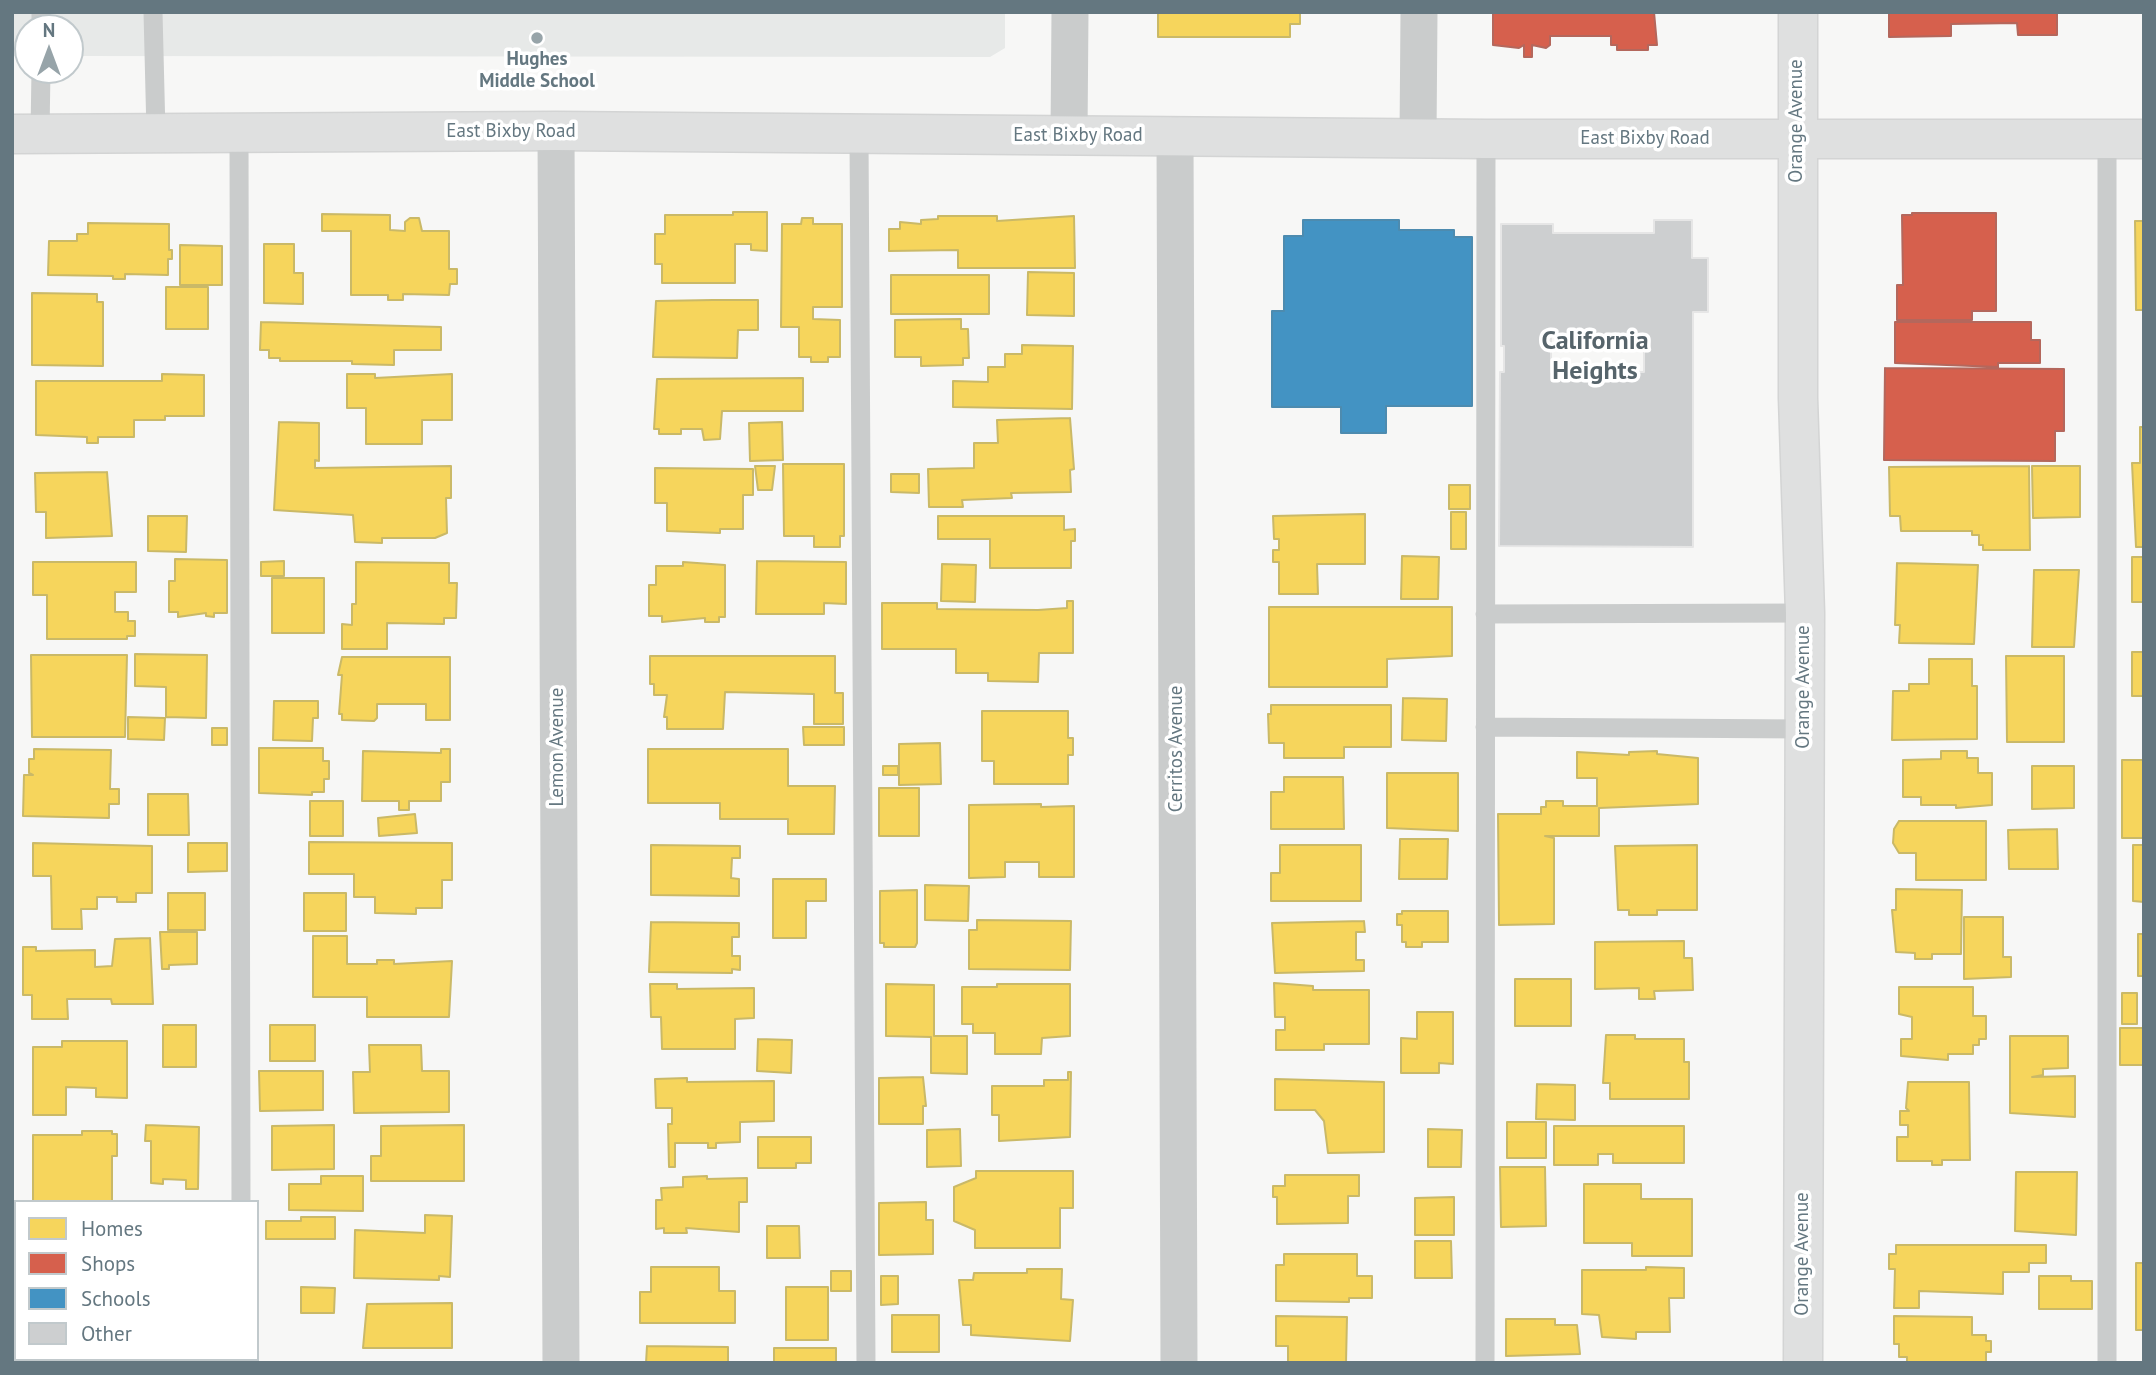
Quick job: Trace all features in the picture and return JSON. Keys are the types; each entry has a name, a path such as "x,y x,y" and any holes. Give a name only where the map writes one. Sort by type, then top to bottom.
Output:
{"street":[{"path":"1069,135 1070,12"},
{"path":"1418,138 1419,12"},
{"name":"Orange Avenue","path":"1798,12 1796,139 1805,613 1803,1363"},
{"name":"East Bixby Road","path":"26,134 556,131 1486,139 2126,140"},
{"name":"Lemon Avenue","path":"556,131 561,1363"},
{"name":"Cerritos Avenue","path":"1175,136 1179,1363"}],"lane":[{"path":"153,12 156,133"},
{"path":"26,134 38,84"},
{"path":"239,134 241,1200"},
{"path":"859,135 866,1363"},
{"path":"1485,1363 1486,139"},
{"path":"2106,1363 2126,140"},
{"path":"1485,614 1805,613"},
{"path":"1485,727 1804,729"}],"shaded area":[{"name":"Hughes Middle School","path":"12,12 1005,12 1005,48 990,57 84,56 84,14 14,14 12,56"}],"building: Homes":[{"path":"1158,12 1300,12 1300,24 1290,24 1290,37 1158,37"},
{"path":"733,212 767,212 767,251 751,250 751,244 735,244 735,283 662,283 662,264 655,264 655,234 665,234 665,215 733,215"},
{"path":"322,214 390,215 390,230 405,231 405,222 410,218 419,218 422,231 449,231 449,269 457,269 457,284 450,284 449,295 403,294 403,300 388,300 388,295 351,295 351,231 322,231"},
{"path":"938,216 997,216 997,221 1074,216 1075,268 958,268 958,250 889,251 889,229 900,229 900,222 921,224 921,220 938,219"},
{"path":"802,218 813,218 813,224 842,224 842,307 813,307 813,319 840,320 840,357 828,357 828,362 811,362 811,357 799,357 799,327 781,327 782,224 801,224"},
{"path":"2135,221 2144,221 2144,310 2136,310"},
{"path":"88,223 169,224 169,250 172,250 172,259 168,259 168,275 125,274 125,279 113,279 113,276 48,275 49,241 77,241 77,234 88,234"},
{"path":"264,244 294,244 294,273 303,273 303,304 264,303"},
{"path":"180,245 222,246 222,285 180,285"},
{"path":"1028,272 1074,273 1074,316 1027,315"},
{"path":"891,275 989,275 989,314 891,314"},
{"path":"166,287 208,287 208,329 166,329"},
{"path":"32,293 97,294 97,302 103,302 103,366 32,365"},
{"path":"758,300 758,330 738,330 737,358 653,357 656,301"},
{"path":"961,319 961,329 968,329 969,358 963,358 963,365 921,366 921,357 895,357 895,320"},
{"path":"261,322 441,327 441,350 394,350 394,365 352,364 352,361 280,361 280,358 269,358 269,350 260,350"},
{"path":"1022,345 1073,346 1072,409 953,407 953,381 988,382 988,367 1005,367 1005,354 1022,354"},
{"path":"162,374 204,375 204,416 165,416 165,420 134,420 134,437 98,437 98,443 87,443 87,437 36,435 36,381 162,381"},
{"path":"347,374 375,374 375,378 452,374 452,420 422,420 422,444 366,444 366,408 347,408"},
{"path":"803,378 803,411 722,411 720,439 704,440 702,429 681,429 681,434 659,434 659,429 654,429 657,379"},
{"path":"1070,418 1074,469 1070,470 1071,492 1011,493 1012,498 962,500 963,507 929,507 928,469 974,468 974,443 998,443 997,420"},
{"path":"279,422 319,423 319,461 315,460 315,468 451,466 451,498 446,498 447,533 435,538 382,538 382,543 355,542 353,515 274,510"},
{"path":"782,422 783,460 750,461 749,423"},
{"path":"2140,427 2144,427 2144,547 2136,547 2132,463 2140,463"},
{"path":"783,464 844,464 844,536 840,536 840,547 814,547 814,536 784,536"},
{"path":"755,466 775,466 772,490 758,490"},
{"path":"2029,466 2030,550 1983,550 1983,545 1979,545 1979,535 1972,535 1972,531 1901,531 1900,516 1890,516 1889,467"},
{"path":"2032,466 2080,466 2080,517 2033,518"},
{"path":"655,468 753,469 753,495 743,495 743,529 720,529 720,533 667,531 667,503 655,503"},
{"path":"107,472 112,536 46,538 46,512 36,512 35,473"},
{"path":"891,474 919,474 919,493 891,492"},
{"path":"1449,485 1470,485 1470,509 1449,509"},
{"path":"1451,512 1466,512 1466,549 1451,549"},
{"path":"1365,514 1365,564 1317,564 1318,594 1279,594 1279,562 1273,562 1273,550 1279,550 1279,539 1274,539 1273,516"},
{"path":"148,516 187,516 186,552 148,551"},
{"path":"938,516 1064,516 1064,530 1075,529 1075,541 1071,541 1071,568 990,568 990,539 938,539"},
{"path":"1402,556 1439,557 1438,599 1401,599"},
{"path":"2132,557 2144,557 2144,602 2132,602"},
{"path":"175,559 227,560 227,613 214,613 214,617 206,616 206,613 178,617 178,612 169,612 169,581 175,581"},
{"path":"284,561 284,576 261,576 261,562"},
{"path":"757,561 846,562 846,604 824,603 824,614 756,614"},
{"path":"33,562 136,562 136,592 115,592 115,612 128,612 128,621 135,621 135,636 127,636 127,639 47,639 47,595 33,595"},
{"path":"356,562 449,563 449,583 457,583 456,618 444,618 444,624 387,623 387,649 342,649 342,624 352,625 352,604 356,604"},
{"path":"683,562 725,565 725,617 719,617 719,622 705,622 705,618 662,622 662,616 649,616 649,585 656,585 656,566 683,566"},
{"path":"1897,563 1978,565 1974,644 1899,643 1900,625 1895,625"},
{"path":"942,564 976,565 975,602 941,601"},
{"path":"2034,570 2079,570 2074,647 2032,647"},
{"path":"272,578 324,578 324,633 272,633"},
{"path":"1067,601 1073,601 1073,653 1039,653 1038,682 988,681 988,673 956,673 956,649 882,649 882,603 937,603 937,609 1038,610 1067,608"},
{"path":"1269,607 1452,607 1452,656 1387,659 1387,687 1269,687"},
{"path":"2132,652 2144,652 2144,696 2132,696"},
{"path":"135,654 207,655 206,718 166,717 166,687 135,686"},
{"path":"31,655 127,655 125,737 32,737"},
{"path":"650,656 835,656 835,693 843,693 843,724 814,724 814,694 725,692 723,729 667,729 667,717 664,717 667,695 654,695 654,684 650,684"},
{"path":"2006,656 2064,656 2064,742 2007,742"},
{"path":"342,657 450,657 450,720 426,720 426,704 377,704 377,718 374,721 342,720 342,714 339,714 342,675 338,675"},
{"path":"1929,659 1972,659 1972,686 1977,686 1977,739 1892,740 1893,691 1909,691 1909,684 1929,684"},
{"path":"1403,698 1447,699 1446,741 1402,740"},
{"path":"274,701 318,701 318,718 313,718 312,741 273,740"},
{"path":"1271,705 1391,705 1391,747 1344,747 1344,758 1284,758 1284,743 1269,743 1268,714 1271,714"},
{"path":"982,711 1068,711 1068,738 1073,738 1073,755 1068,755 1068,784 994,784 994,761 982,761"},
{"path":"128,717 165,718 164,740 128,739"},
{"path":"803,727 844,727 844,745 804,745"},
{"path":"212,728 227,728 227,745 212,745"},
{"path":"940,743 941,784 899,785 899,744"},
{"path":"259,748 323,748 323,761 329,761 329,779 324,779 324,792 312,792 312,795 259,793"},
{"path":"34,749 111,750 110,789 119,789 119,804 109,804 109,818 23,816 24,775 33,775 29,773 29,759 34,759"},
{"path":"441,749 450,749 450,782 441,782 441,801 409,801 409,810 399,810 399,801 362,801 363,751 441,753"},
{"path":"648,749 788,749 788,786 835,786 834,834 788,834 788,819 720,819 720,803 648,803"},
{"path":"1657,751 1657,754 1698,758 1698,804 1599,808 1599,836 1545,836 1554,838 1554,924 1499,925 1498,814 1541,814 1541,807 1546,807 1546,801 1563,801 1563,806 1597,806 1597,778 1577,778 1577,752 1629,755 1629,752"},
{"path":"1941,751 1967,751 1967,758 1978,758 1978,773 1992,773 1992,805 1956,808 1956,805 1921,805 1921,797 1903,797 1903,760 1941,759"},
{"path":"2122,760 2144,760 2144,838 2122,838"},
{"path":"883,766 898,766 898,775 883,775"},
{"path":"2032,766 2074,766 2074,808 2032,809"},
{"path":"1387,773 1458,773 1458,831 1387,828"},
{"path":"1284,777 1343,777 1344,829 1271,829 1271,792 1284,792"},
{"path":"879,788 919,788 919,836 879,836"},
{"path":"148,794 188,794 189,835 148,835"},
{"path":"310,801 343,801 343,836 310,836"},
{"path":"1041,804 1041,807 1074,806 1074,877 1039,877 1039,862 1005,862 1005,877 969,878 969,805"},
{"path":"415,814 417,833 379,836 378,818"},
{"path":"1899,821 1986,821 1986,880 1916,880 1916,853 1899,853 1893,843 1894,829"},
{"path":"2057,829 2058,869 2009,869 2008,830"},
{"path":"1400,839 1448,839 1447,879 1399,879"},
{"path":"309,842 452,843 452,880 442,880 442,908 416,908 416,914 375,913 375,897 354,897 354,874 309,874"},
{"path":"33,843 152,846 152,893 136,893 136,902 117,902 117,897 97,897 97,909 81,909 82,929 52,929 51,876 33,876"},
{"path":"188,843 227,843 227,871 188,872"},
{"path":"651,845 740,846 740,858 732,858 731,878 739,879 739,896 651,895"},
{"path":"1280,845 1361,845 1361,901 1271,901 1271,873 1280,873"},
{"path":"1697,845 1697,910 1657,910 1657,915 1629,915 1629,910 1618,910 1615,846"},
{"path":"2133,845 2144,845 2144,902 2133,901"},
{"path":"773,879 826,879 826,901 806,901 806,938 773,938"},
{"path":"925,885 969,886 968,921 925,920"},
{"path":"1896,889 1962,890 1961,954 1932,954 1932,959 1915,959 1915,953 1896,952 1892,910 1896,910"},
{"path":"917,890 915,947 884,947 884,943 880,943 880,891"},
{"path":"168,893 205,893 205,930 168,930"},
{"path":"304,893 346,893 346,931 304,931"},
{"path":"1402,911 1448,911 1448,942 1422,942 1422,947 1406,947 1406,942 1402,942 1402,925 1397,925 1397,914 1402,914"},
{"path":"1964,917 2003,917 2003,957 2011,957 2011,977 1964,979"},
{"path":"977,920 1071,921 1070,970 969,969 969,930 977,930"},
{"path":"1364,921 1365,932 1356,932 1356,960 1364,960 1364,971 1275,973 1272,923"},
{"path":"651,922 739,923 739,937 732,937 732,956 740,956 740,970 732,969 732,973 649,972"},
{"path":"160,932 197,932 197,964 169,965 169,969 162,969"},
{"path":"2138,934 2144,934 2144,976 2138,976"},
{"path":"313,936 347,936 347,964 377,964 377,960 394,960 394,964 452,961 449,1017 367,1017 367,997 313,997"},
{"path":"150,938 153,1004 112,1004 111,999 67,999 68,1019 32,1019 32,995 23,995 23,947 36,947 36,951 95,950 95,967 112,966 115,939"},
{"path":"1684,941 1684,958 1692,958 1693,990 1654,991 1655,999 1639,999 1639,988 1595,989 1595,942"},
{"path":"1515,979 1571,979 1571,1026 1515,1026"},
{"path":"1274,983 1313,986 1313,990 1369,990 1369,1044 1324,1044 1324,1050 1276,1050 1276,1030 1285,1030 1285,1017 1275,1017"},
{"path":"650,984 677,984 677,989 754,988 754,1018 735,1019 735,1049 662,1049 661,1017 651,1017"},
{"path":"886,984 934,985 934,1036 967,1036 967,1074 931,1073 931,1037 886,1036"},
{"path":"997,984 1070,984 1070,1036 1042,1038 1041,1054 995,1054 995,1033 973,1033 973,1024 962,1024 962,987 997,987"},
{"path":"1899,987 1973,987 1973,1016 1986,1016 1986,1039 1979,1039 1979,1045 1973,1045 1973,1054 1948,1054 1948,1060 1901,1056 1901,1039 1912,1039 1912,1017 1899,1014"},
{"path":"2122,993 2137,993 2137,1024 2122,1024"},
{"path":"1417,1012 1453,1012 1453,1064 1439,1063 1439,1073 1401,1073 1401,1038 1417,1039"},
{"path":"163,1025 196,1025 196,1067 163,1067"},
{"path":"270,1025 315,1025 315,1061 270,1061"},
{"path":"2120,1028 2144,1028 2144,1065 2120,1065"},
{"path":"1606,1035 1635,1035 1635,1039 1684,1039 1684,1062 1689,1062 1689,1099 1610,1099 1610,1083 1603,1083"},
{"path":"2010,1036 2068,1036 2068,1068 2043,1069 2043,1075 2032,1077 2075,1076 2075,1117 2010,1113"},
{"path":"758,1039 792,1040 791,1073 757,1071"},
{"path":"62,1041 127,1041 127,1098 96,1097 96,1088 66,1087 66,1115 33,1115 33,1047 62,1047"},
{"path":"369,1045 421,1045 422,1071 449,1071 449,1112 354,1113 353,1072 370,1072"},
{"path":"259,1071 323,1071 323,1110 260,1111"},
{"path":"1068,1072 1071,1072 1070,1137 999,1141 999,1115 992,1115 992,1086 1044,1086 1044,1080 1068,1080"},
{"path":"923,1077 926,1106 923,1106 923,1124 879,1124 879,1078"},
{"path":"687,1078 687,1082 774,1081 774,1121 740,1122 740,1142 716,1143 716,1148 708,1148 708,1143 675,1143 675,1167 669,1167 668,1124 672,1124 672,1108 656,1108 655,1079"},
{"path":"1275,1079 1384,1082 1384,1152 1328,1153 1324,1121 1315,1110 1275,1110"},
{"path":"1908,1082 1969,1082 1970,1160 1942,1160 1942,1165 1932,1165 1932,1161 1897,1161 1897,1137 1908,1137 1908,1125 1900,1125 1900,1111 1909,1111 1906,1108"},
{"path":"1537,1084 1575,1085 1575,1120 1536,1119"},
{"path":"1507,1122 1546,1122 1546,1158 1507,1158"},
{"path":"146,1125 199,1127 198,1189 186,1189 186,1180 163,1179 163,1184 151,1183 151,1141 145,1141"},
{"path":"334,1125 334,1169 272,1170 272,1126"},
{"path":"464,1125 464,1181 371,1181 371,1156 381,1156 381,1126"},
{"path":"1554,1126 1684,1126 1684,1163 1613,1163 1613,1154 1598,1154 1598,1165 1554,1165"},
{"path":"960,1129 961,1166 927,1167 927,1130"},
{"path":"1428,1129 1462,1130 1461,1167 1428,1167"},
{"path":"82,1131 112,1131 112,1134 117,1134 117,1156 112,1156 112,1200 33,1200 33,1135 82,1135"},
{"path":"758,1137 811,1137 811,1163 796,1163 796,1168 758,1168"},
{"path":"1500,1167 1545,1167 1546,1226 1501,1227"},
{"path":"976,1171 1073,1171 1073,1208 1060,1208 1060,1248 975,1248 975,1230 954,1221 954,1187 976,1178"},
{"path":"2016,1172 2077,1172 2076,1235 2015,1231"},
{"path":"1285,1175 1359,1175 1359,1196 1348,1196 1348,1223 1277,1224 1277,1197 1273,1197 1273,1186 1285,1186"},
{"path":"321,1176 363,1176 363,1211 289,1210 289,1184 321,1184"},
{"path":"707,1176 707,1179 747,1178 747,1202 739,1202 739,1232 686,1228 687,1233 664,1233 664,1228 656,1229 656,1200 662,1200 661,1188 683,1187 683,1177"},
{"path":"1584,1184 1641,1184 1641,1199 1692,1199 1692,1256 1632,1256 1632,1243 1584,1243"},
{"path":"1454,1197 1454,1235 1415,1235 1415,1198"},
{"path":"926,1202 926,1220 933,1220 933,1254 879,1255 879,1203"},
{"path":"425,1215 452,1216 450,1277 439,1276 439,1280 354,1278 355,1230 425,1233"},
{"path":"301,1217 335,1217 335,1239 266,1239 266,1221 301,1221"},
{"path":"767,1226 799,1226 800,1258 767,1258"},
{"path":"1415,1241 1451,1241 1452,1278 1415,1278"},
{"path":"1896,1245 2046,1245 2046,1263 2029,1263 2029,1272 2003,1272 2003,1294 1919,1291 1919,1308 1894,1308 1895,1269 1889,1269 1889,1254 1896,1254"},
{"path":"1284,1254 1357,1254 1357,1276 1372,1276 1372,1298 1349,1298 1349,1302 1276,1301 1276,1265 1284,1265"},
{"path":"2136,1263 2144,1263 2144,1330 2136,1330"},
{"path":"651,1267 719,1267 719,1291 735,1291 735,1323 640,1323 640,1292 651,1292"},
{"path":"1646,1267 1684,1268 1684,1298 1669,1298 1670,1332 1636,1332 1636,1339 1602,1337 1599,1315 1582,1314 1582,1270 1646,1270"},
{"path":"1027,1269 1062,1269 1061,1299 1073,1300 1070,1341 971,1335 971,1325 963,1325 959,1280 973,1280 974,1273 1027,1273"},
{"path":"831,1271 851,1271 851,1291 831,1291"},
{"path":"881,1276 898,1276 898,1304 881,1305"},
{"path":"2039,1276 2071,1276 2071,1281 2092,1281 2092,1309 2039,1309"},
{"path":"301,1287 335,1288 334,1313 301,1313"},
{"path":"786,1287 828,1287 828,1340 786,1340"},
{"path":"452,1303 452,1348 363,1348 367,1304"},
{"path":"892,1315 939,1315 939,1352 892,1352"},
{"path":"1276,1316 1347,1317 1346,1363 1288,1363 1288,1346 1276,1346"},
{"path":"1894,1316 1972,1317 1972,1335 1986,1335 1986,1341 1991,1341 1991,1352 1986,1352 1986,1363 1907,1363 1907,1357 1899,1357 1899,1344 1894,1344"},
{"path":"1506,1319 1555,1319 1555,1325 1577,1325 1580,1354 1506,1356"},
{"path":"647,1346 728,1347 728,1363 646,1363"},
{"path":"774,1348 836,1348 836,1363 774,1363"},
{"path":"38,1361 133,1361 133,1363"}],"building: Shops":[{"path":"1493,12 1654,12 1657,45 1648,45 1648,50 1617,50 1617,45 1611,45 1611,36 1550,36 1550,45 1546,48 1532,45 1532,57 1524,57 1524,45 1519,48 1493,45"},
{"path":"1889,12 2057,12 2057,35 2018,35 2017,23 1951,24 1951,36 1889,37"},
{"path":"1996,213 1996,311 1972,311 1972,320 1897,320 1897,285 1903,285 1902,215"},
{"path":"1895,322 2031,322 2031,340 2040,340 2040,363 1998,363 1998,367 1895,363"},
{"path":"1885,368 2064,369 2064,431 2055,431 2055,461 1884,460"}],"building: Schools":[{"path":"1303,220 1399,220 1399,230 1454,230 1454,237 1472,237 1472,406 1386,406 1386,433 1341,433 1341,407 1272,407 1272,311 1284,311 1284,236 1303,236"}],"building: Other":[{"path":"1654,220 1692,220 1692,258 1708,258 1708,312 1693,312 1693,547 1499,546 1500,372 1504,372 1504,346 1501,346 1501,224 1553,224 1553,233 1654,233","holes":["1551,337 1644,337 1644,372 1551,372"]}],"place":[{"name":"Hughes Middle School","path":"537,38"}],"district":[{"name":"California Heights","path":"1595,357"}]}
